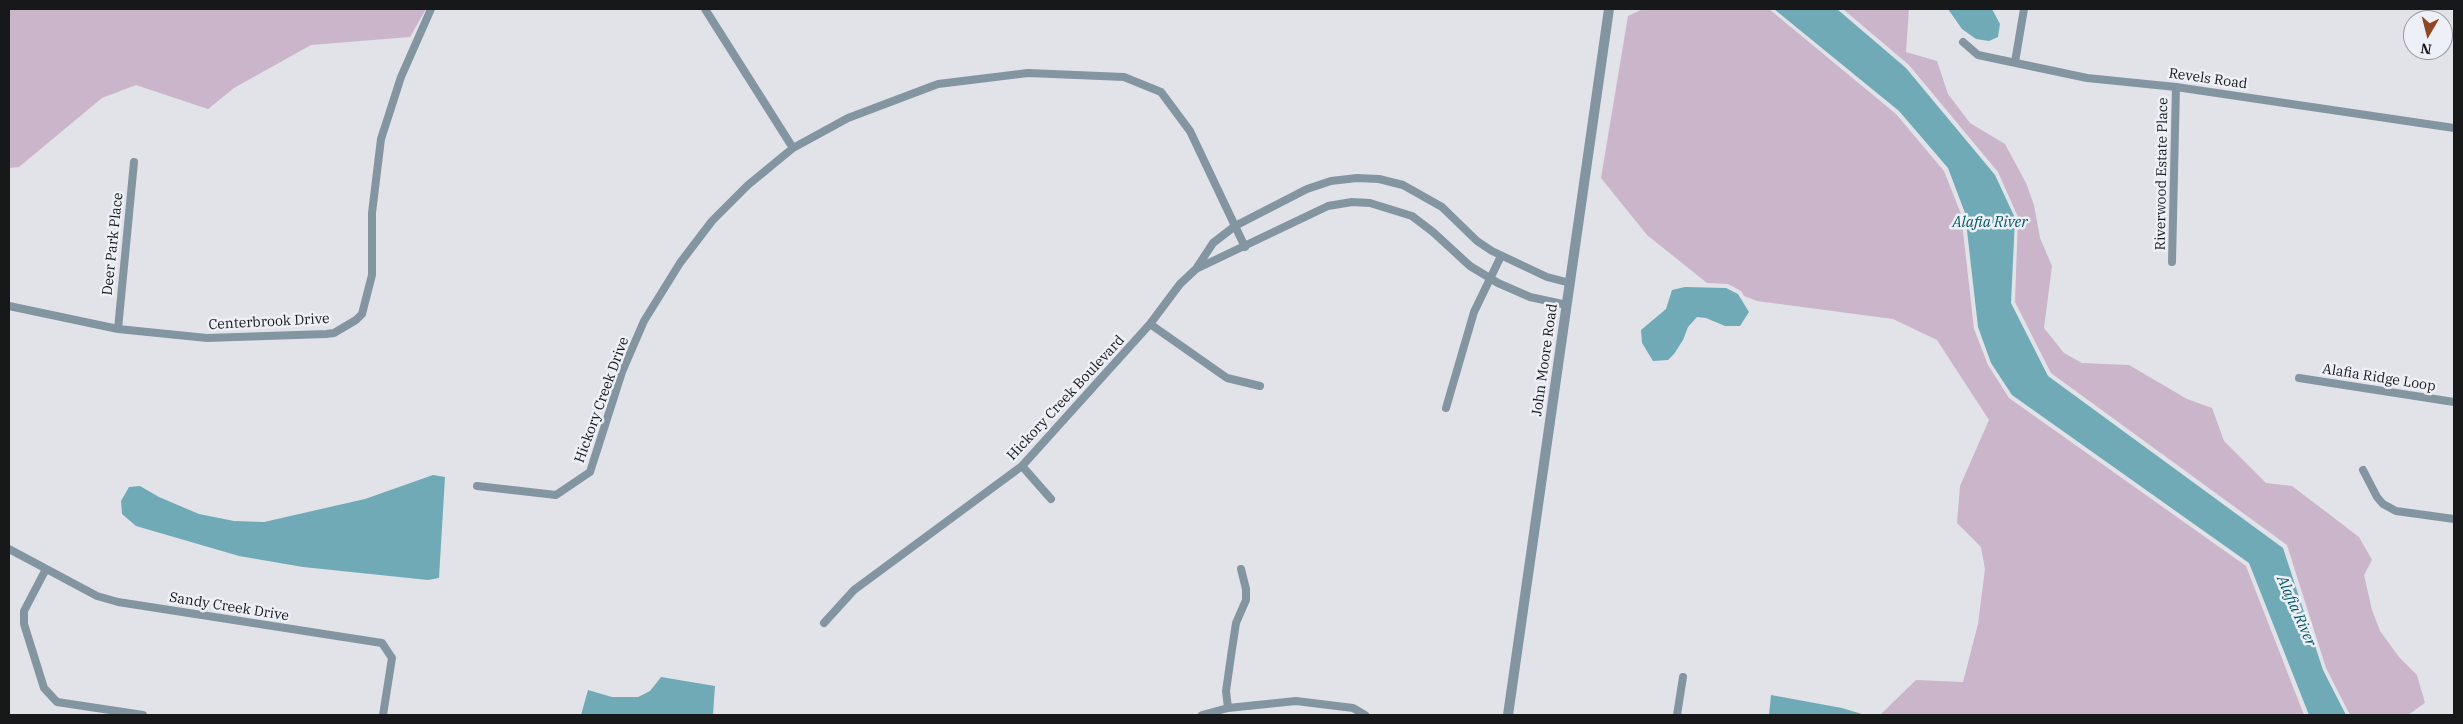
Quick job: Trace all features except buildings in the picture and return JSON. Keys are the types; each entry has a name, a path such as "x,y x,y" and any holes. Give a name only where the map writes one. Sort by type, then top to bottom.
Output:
{"street":[{"name":"Centerbrook Drive","path":"9,306 118,329 207,338 326,334 346,327 362,314 372,275 372,213 381,139 401,77 431,9"},
{"path":"705,9 793,148"},
{"name":"John Moore Road","path":"1508,715 1610,9"},
{"path":"2015,62 2024,9"},
{"name":"Revels Road","path":"1963,42 1978,55 2087,78 2176,87 2454,128"},
{"name":"Hickory Creek Drive","path":"477,486 556,495 590,472 626,364 644,320 680,263 712,222 742,191 793,148 848,118 938,84 1028,73 1124,77 1162,92 1190,131 1245,247"},
{"name":"Riverwood Estate Place","path":"2172,262 2176,87"},
{"name":"Deer Park Place","path":"118,329 134,162"},
{"name":"Hickory Creek Boulevard","path":"824,623 854,590 1022,466 1150,324 1180,284 1196,269 1213,243 1235,226 1319,184 1331,180 1368,178 1403,186 1426,196 1442,207 1478,241 1501,256 1547,277 1570,283"},
{"name":"Hickory Creek Boulevard","path":"1196,269 1328,206 1352,202 1370,203 1403,212 1420,221 1462,259 1490,279 1530,297 1567,305"},
{"path":"1446,408 1474,312 1501,256"},
{"path":"1150,324 1227,378 1260,386"},
{"name":"Alafia Ridge Loop","path":"2299,378 2454,402"},
{"path":"1022,466 1051,499"},
{"path":"2363,470 2377,497 2383,504 2396,511 2454,519"},
{"name":"Sandy Creek Drive","path":"9,549 97,596 118,602 382,643 392,658 383,715"},
{"path":"46,569 24,611 24,624 44,688 57,702 143,715"},
{"path":"1228,708 1226,691 1236,623 1246,600 1246,589 1241,569"},
{"path":"1677,715 1683,677"},
{"path":"1202,715 1228,708 1296,702 1353,708 1365,715"}],"shaded area":[{"path":"9,9 426,9 410,37 311,45 234,88 208,109 136,85 102,98 19,167 9,168"},
{"path":"1643,9 1769,9 1896,114 1944,171 1961,214 1974,329 1988,365 2009,398 2246,566 2304,715 1880,715 1916,680 1963,682 1978,624 1985,569 1981,547 1957,523 1960,486 1989,420 1937,340 1893,319 1757,301 1744,296 1741,291 1728,284 1707,283 1647,235 1601,178 1628,16"},
{"path":"1843,9 1909,9 1906,52 1937,61 1948,94 1970,123 2005,144 2026,183 2034,205 2040,238 2052,266 2044,328 2064,353 2082,363 2129,365 2187,399 2212,408 2224,441 2266,483 2292,486 2359,537 2372,560 2364,575 2372,610 2380,631 2399,657 2417,675 2425,703 2408,715 2350,715 2326,668 2287,545 2051,373 2015,302 2018,217 1998,172 1909,65"}],"water":[{"name":"Alafia River","path":"1774,9 1837,9 1906,68 1995,175 2015,218 2011,303 2048,376 2283,548 2323,670 2346,715 2309,715 2249,563 2012,395 1991,363 1978,327 1965,213 1948,168 1899,111"},
{"path":"1948,9 1992,9 2000,24 1998,37 1989,41 1976,39 1962,29"},
{"path":"1685,287 1726,288 1738,294 1749,312 1740,326 1725,326 1706,318 1697,317 1688,327 1683,340 1668,360 1653,361 1642,343 1641,330 1666,309 1672,290"},
{"path":"433,475 445,477 439,578 428,580 303,567 239,556 136,526 122,514 121,501 129,487 140,486 159,497 199,514 234,521 264,522 365,499"},
{"path":"661,677 715,686 713,715 581,715 588,690 612,697 638,697 650,691"},
{"path":"1771,695 1842,708 1865,715 1769,715"}]}
